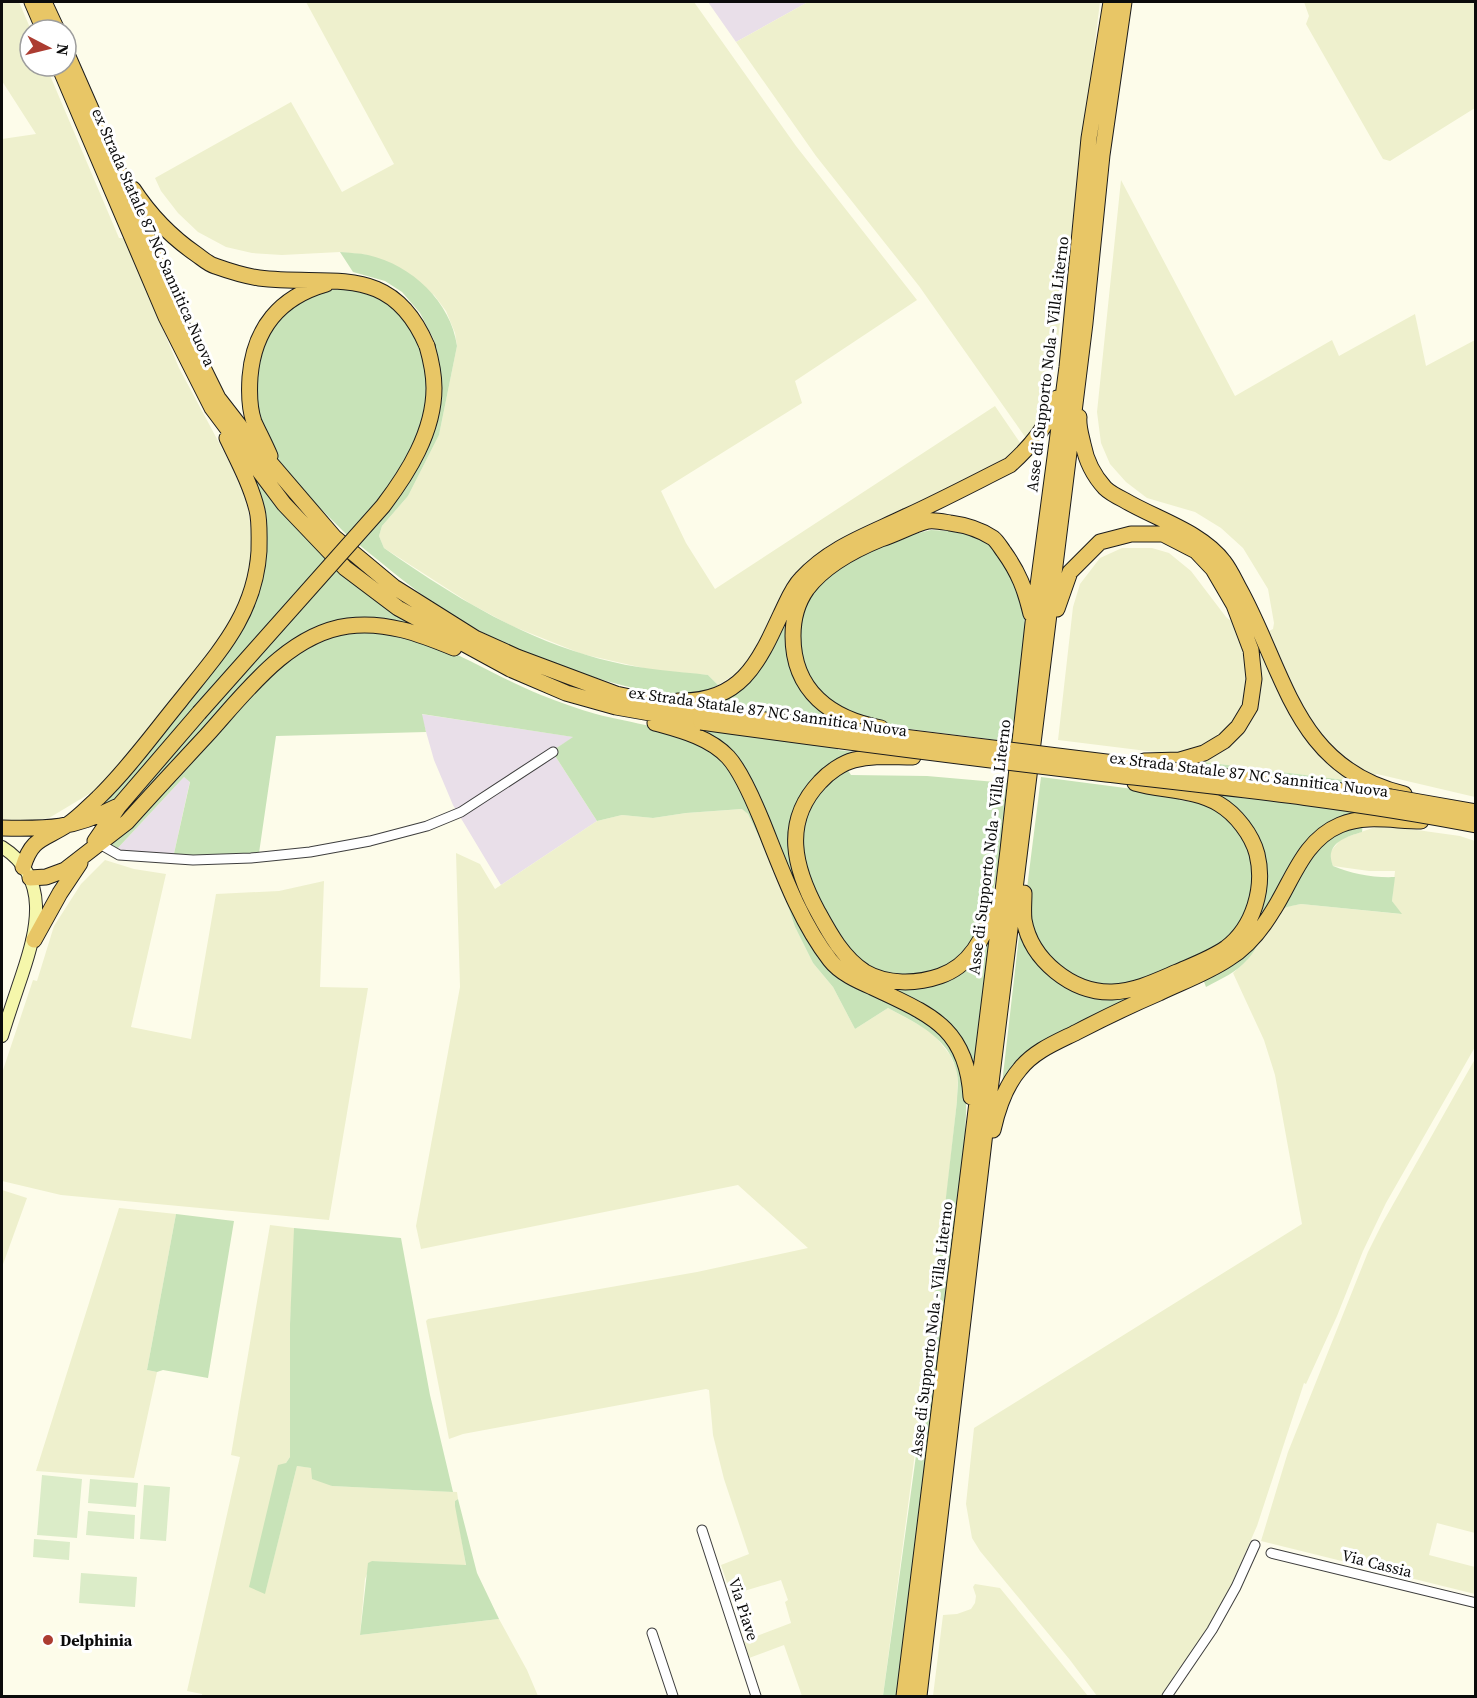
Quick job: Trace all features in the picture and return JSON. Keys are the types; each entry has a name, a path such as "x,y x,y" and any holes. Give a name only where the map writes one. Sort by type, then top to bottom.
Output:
{"highway":[{"path":"32,2 39,18"},
{"path":"44,2 51,18"},
{"name":"Asse di Supporto Nola - Villa Literno","path":"904,1696 1008,850 1033,623 1067,367 1089,138 1112,2"},
{"name":"Asse di Supporto Nola - Villa Literno","path":"919,1696 1044,662 1102,155 1124,2"},
{"name":"ex Strada Statale 87 NC Sannitica Nuova","path":"64,78 166,317 212,408 284,504 345,568 398,608 510,669 566,693 945,755 1452,814 1476,812"},
{"name":"ex Strada Statale 87 NC Sannitica Nuova","path":"77,78 156,257 180,321 218,398 279,475 334,537 394,587 475,638 616,700"},
{"path":"33,940 60,893 119,806 383,506 407,471 423,440 432,408 434,388 427,346 412,316 396,301 380,290 362,284 340,280 258,278 213,266 182,245 155,220 111,156"},
{"path":"279,475 254,421 248,394 252,357 263,328 286,302 309,289 340,280"},
{"path":"1084,323 1078,424 1086,460 1106,489 1148,514 1184,530 1206,544 1224,562 1243,609 1296,712 1316,741 1336,763 1353,774 1390,791 1432,800 1452,814"},
{"path":"906,737 840,716 809,692 796,665 793,646 793,625 798,608 806,590 821,574 855,550 878,535 1010,465 1031,446 1052,415 1067,367"},
{"path":"212,408 244,474 257,510 258,573 250,597 227,643 122,773 67,825 40,838 26,856 26,873 57,874 127,822 252,686 280,659 304,642 329,630 367,624 405,630 510,669"},
{"path":"616,700 644,721 702,717 752,670 762,655 799,580 848,543 930,521 966,525 994,539 1014,567 1025,588 1033,623"},
{"path":"1044,662 1058,602 1070,572 1100,542 1131,534 1163,534 1196,551 1213,569 1243,609 1254,679 1250,707 1238,728 1224,741 1204,753 1180,760 1119,763"},
{"path":"702,717 752,796 811,915 831,961 854,979 926,1014 942,1026 955,1041 965,1060 969,1076 972,1138"},
{"name":"ex Strada Statale 87 NC Sannitica Nuova","path":"702,717 906,737 1391,797 1452,814 1476,825"},
{"path":"945,755 910,757 888,755 852,760 825,777 808,795 796,824 795,842 797,862 811,915 846,956 866,973 901,982 930,979 944,974 965,961 976,948 986,931 1008,850"},
{"path":"976,1216 995,1122 1005,1091 1020,1068 1041,1050 1198,969 1237,937 1253,913 1260,880 1260,864 1250,837 1231,813 1218,804 1189,793 1142,785 1107,774"},
{"path":"2,828 46,829 92,819 119,806"},
{"path":"1023,834 1026,858 1024,919 1028,935 1036,949 1056,972 1080,986 1096,991 1113,992 1142,988 1227,961 1251,940 1274,909 1302,858 1325,834 1340,825 1358,820 1382,818 1417,821 1452,814"},
{"path":"67,825 82,827 88,831 90,837 86,854"}],"main road":[{"path":"2,847 10,853 26,873 37,906 33,940 2,1036"}],"street":[{"path":"98,843 111,851 127,856 193,860 251,858 298,853 370,841 427,826 461,812 553,752"},
{"name":"Via Piave","path":"702,1530 756,1696"},
{"path":"1167,1696 1212,1630 1256,1545"},
{"name":"Via Cassia","path":"1271,1553 1476,1603"},
{"path":"652,1633 673,1696"}],"shaded area":[{"path":"708,2 808,2 736,42"},
{"path":"421,714 574,737 552,751 597,821 501,885 453,805 434,760"},
{"path":"184,777 190,781 173,858 116,850"}],"green space":[{"path":"2,2 19,2 26,18 18,18 18,78 51,78 119,238 125,238 179,368 239,480 248,509 252,536 251,562 246,588 234,616 216,646 99,788 49,818 23,822 2,822 2,139 36,134 2,81"},
{"path":"306,2 694,2 796,146 917,300 795,381 802,403 661,491 686,543 715,589 995,406 1023,447 977,475 829,545 794,575 755,652 737,673 718,685 708,675 652,670 582,654 512,626 471,604 384,548 379,536 382,526 408,496 439,435 457,346 455,333 446,311 434,295 367,255 340,252 282,255 252,253 226,247 198,232 178,213 161,191 155,178 291,102 342,192 394,164"},
{"path":"808,2 1100,2 1058,339 1045,411 1028,441 919,286 816,156 736,42"},
{"path":"1304,2 1475,2 1475,108 1390,161 1383,159 1306,24 1309,16"},
{"path":"1121,180 1235,396 1332,340 1339,356 1415,314 1426,366 1475,340 1475,797 1377,774 1360,782 1058,740 1073,607 1080,584 1100,558 1122,548 1152,548 1169,553 1191,571 1226,617 1239,627 1258,636 1273,629 1274,623 1268,589 1243,548 1221,528 1195,512 1147,498 1126,482 1110,464 1101,443 1097,412"},
{"path":"340,252 365,254 384,260 414,277 427,288 447,315 457,346 439,435 408,496 382,526 379,536 384,548 465,601 552,643 582,654 625,665 708,675 718,685 697,695 661,694 603,680 536,657 493,638 439,607 357,543 411,472 440,372 434,340 420,313 402,292 385,281 353,272"},
{"path":"326,290 359,291 387,304 409,325 425,363 427,390 424,417 401,468 348,536 303,491 284,468 266,439 255,407 259,350 283,311"},
{"path":"249,472 417,626 307,636 122,818 119,814 217,704 206,695 109,805 103,803 257,592"},
{"path":"931,530 972,536 999,552 1016,576 1023,605 1025,639 1013,742 901,728 874,723 874,719 844,714 838,750 864,753 842,761 851,775 927,776 1007,783 1000,852 985,919 975,938 947,967 929,975 909,978 890,977 870,970 852,957 837,938 819,902 810,907 829,942 847,964 872,981 891,986 910,987 929,984 947,977 964,967 988,936 991,936 974,1073 964,1048 950,1029 934,1015 858,976 829,950 808,910 799,914 819,950 840,974 864,989 932,1023 946,1035 956,1050 965,1079 964,1151 898,1696 883,1696 918,1441 958,1076 953,1061 939,1041 920,1026 888,1008 855,1029 833,987 813,963 795,927 779,879 748,814 742,809 653,818 622,815 597,821 552,751 573,737 422,714 426,732 276,736 259,853 173,858 190,782 184,777 116,850 108,847 274,672 298,653 319,641 354,631 381,630 423,640 521,686 575,708 681,735 705,747 711,739 705,735 708,705 733,693 755,675 771,650 797,595 816,572 823,580 874,549"},
{"path":"1204,762 1360,782 1364,815 1362,832 1343,839 1334,847 1331,852 1333,866 1363,875 1395,877 1392,901 1402,914 1301,904 1287,907 1276,916 1248,959 1228,975 1206,987 1200,971 1137,998 1002,1084 1020,927 1027,939 1085,992 1146,981 1105,987 1066,974 1038,945 1026,896 1041,777 1179,795 1179,800 1205,804 1190,765"},
{"path":"743,809 748,814 779,879 795,927 813,963 833,987 855,1029 888,1008 932,1032 950,1055 958,1073 957,1101 935,1301 883,1696 802,1696 784,1645 749,1658 744,1641 791,1623 785,1602 788,1600 781,1580 731,1595 721,1565 749,1554 724,1479 713,1435 709,1390 463,1434 449,1439 426,1321 697,1272 808,1248 738,1185 421,1249 416,1226 460,987 456,853 480,864 495,889 597,821 622,815 653,818"},
{"path":"1381,825 1460,836 1475,841 1475,1047 1386,1203 1363,1251 1337,1316 1306,1384 1304,1383 1257,1526 1225,1599 1202,1638 1174,1676 1175,1682 1165,1696 1097,1696 972,1538 966,1504 974,1428 1302,1224 1275,1075 1264,1040 1233,973 1247,960 1270,923 1285,907 1301,904 1401,914 1392,901 1395,871 1369,871 1333,866 1331,861 1331,851 1341,839"},
{"path":"105,860 134,869 166,874 131,1027 191,1039 216,894 279,891 324,881 320,987 368,988 329,1220 61,1195 2,1181 2,1073 33,980 37,981 54,926 81,884"},
{"path":"1475,1059 1475,1533 1437,1523 1429,1555 1475,1567 1475,1594 1261,1541 1288,1452 1368,1252"},
{"path":"2,1190 27,1198 2,1267"},
{"path":"119,1208 176,1214 147,1370 157,1372 134,1478 36,1471"},
{"path":"176,1214 234,1221 208,1378 163,1370 157,1372 147,1370"},
{"path":"270,1225 294,1228 294,1258 290,1324 290,1457 286,1463 265,1593 297,1466 312,1468 332,1486 457,1492 458,1499 455,1501 466,1566 372,1561 365,1579 360,1635 499,1619 527,1670 538,1696 202,1696 202,1694 187,1691 240,1457 231,1455"},
{"path":"294,1228 401,1238 430,1395 453,1492 332,1486 312,1479 311,1468 297,1466 265,1594 249,1587 278,1465 286,1463 290,1457 290,1324"},
{"path":"42,1475 82,1479 77,1538 37,1535"},
{"path":"90,1479 138,1483 136,1507 88,1503"},
{"path":"144,1485 170,1487 166,1541 140,1539"},
{"path":"458,1499 477,1573 499,1619 360,1635 368,1563 372,1561 466,1565 455,1506 455,1501"},
{"path":"88,1511 135,1515 134,1539 86,1535"},
{"path":"34,1539 70,1542 69,1560 33,1557"},
{"path":"81,1573 137,1577 135,1607 79,1603"},
{"path":"975,1584 1000,1588 1088,1696 933,1696 943,1615 957,1614 971,1609 975,1603 976,1596 973,1587"}],"place":[{"name":"Delphinia","path":"48,1640"}]}
